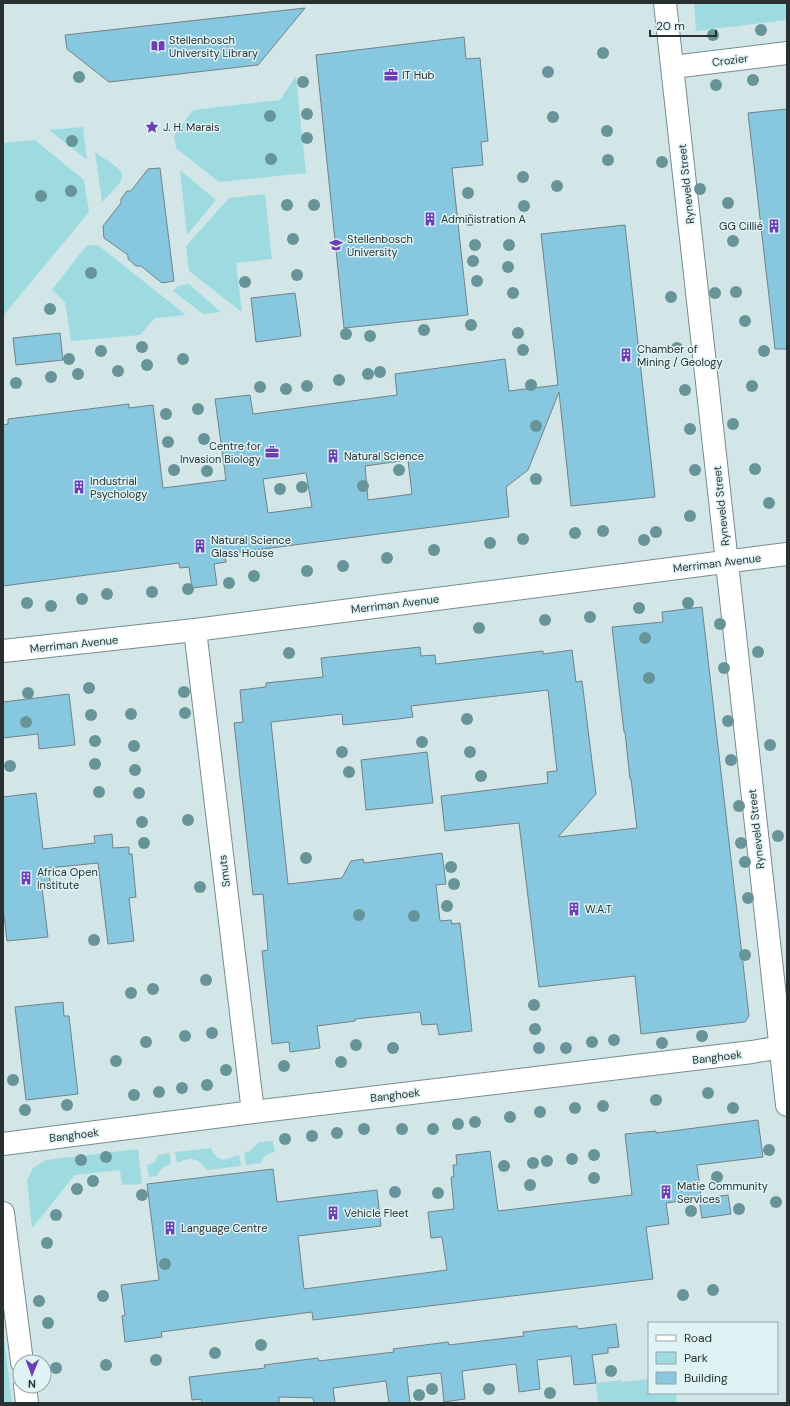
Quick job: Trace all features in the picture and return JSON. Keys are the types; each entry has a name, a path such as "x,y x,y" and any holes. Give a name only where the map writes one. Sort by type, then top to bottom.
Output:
{"street":[{"name":"Ryneveld Street","path":"665,3 783,1047 787,1105"},
{"name":"Crozier","path":"673,67 787,53"},
{"name":"Merriman Avenue","path":"3,651 195,630 787,554"},
{"name":"Smuts","path":"195,630 253,1112"},
{"name":"Banghoek","path":"3,1144 783,1047"},
{"path":"3,1213 21,1354"}],"green space":[{"path":"694,3 787,3 787,20 696,31"},
{"path":"296,76 306,173 219,182 176,148 174,136 193,110 280,100"},
{"path":"83,127 87,160 49,130"},
{"path":"35,140 84,180 89,212 3,316 3,143"},
{"path":"95,152 114,165 122,174 122,179 118,185 102,202"},
{"path":"180,170 216,200 187,235"},
{"path":"265,194 272,259 236,263 242,312 189,271 186,246 229,198"},
{"path":"98,245 186,315 155,318 140,335 71,341 65,302 52,290 86,246"},
{"path":"189,284 221,312 203,314 173,291 178,286"},
{"path":"273,1141 275,1152 266,1155 261,1163 246,1165 244,1153 250,1151 259,1142"},
{"path":"211,1148 220,1159 227,1159 239,1155 241,1166 207,1170 194,1159 186,1159 177,1163 175,1152"},
{"path":"138,1149 142,1184 122,1185 120,1170 75,1175 32,1228 27,1180 33,1168 46,1160"},
{"path":"170,1153 171,1164 162,1168 157,1176 149,1177 147,1165 155,1162 158,1155"},
{"path":"3,1329 12,1403 3,1403"},
{"path":"648,1379 648,1394 676,1394 677,1403 608,1403 598,1401 596,1383 622,1380 622,1382"}],"building":[{"path":"305,8 258,65 109,82 67,49 65,35"},
{"name":"Administration A","path":"464,37 466,59 480,58 488,141 481,142 483,165 452,168 468,315 344,328 316,55"},
{"name":"GG Cillié","path":"787,109 787,349 775,349 748,113"},
{"path":"160,168 174,281 162,283 141,266 136,266 128,259 128,255 104,238 103,226 121,203 121,199 127,191 131,191 148,169"},
{"path":"625,225 655,497 571,506 559,392 528,470 506,487 509,517 225,554 226,562 214,564 217,585 192,588 189,567 180,568 179,563 3,586 3,425 8,424 8,419 129,404 129,408 153,405 163,488 226,480 215,399 250,395 253,414 397,395 395,374 505,359 509,391 558,385 541,234","holes":["408,460 412,494 368,500 365,466","306,473 312,507 268,513 263,479"]},
{"path":"295,293 301,336 256,342 251,298"},
{"path":"60,333 63,360 16,365 13,338"},
{"path":"702,607 749,1016 745,1022 641,1034 635,976 539,987 519,823 445,831 441,796 548,783 547,772 557,771 548,690 411,706 413,717 398,719 343,725 342,714 271,722 288,884 342,878 351,861 363,859 364,863 442,853 446,884 436,885 440,921 451,920 452,924 460,923 472,1031 439,1035 437,1024 422,1025 420,1012 355,1019 355,1021 317,1026 320,1048 290,1052 289,1042 272,1044 262,951 268,950 263,894 253,895 234,723 243,722 240,690 266,687 266,683 323,677 321,658 420,647 421,656 435,655 436,664 543,651 543,654 572,650 576,682 582,681 596,794 558,837 637,828 612,627 663,622 662,612"},
{"path":"69,694 75,745 39,749 38,734 3,738 3,702"},
{"path":"427,752 433,803 366,810 361,760"},
{"path":"36,793 43,849 95,843 94,836 112,834 113,848 129,847 129,854 132,854 136,897 129,898 134,941 108,944 98,863 48,868 51,887 42,888 48,937 7,941 3,907 3,797"},
{"path":"63,1002 64,1016 69,1016 78,1094 26,1100 15,1007"},
{"path":"758,1120 763,1157 697,1165 701,1198 666,1203 669,1224 646,1227 653,1279 313,1320 312,1312 161,1332 162,1337 125,1342 122,1316 125,1315 121,1285 159,1280 147,1184 273,1169 277,1202 377,1190 381,1226 298,1236 304,1289 447,1270 442,1237 431,1238 428,1212 454,1209 451,1177 454,1177 453,1165 457,1165 456,1155 490,1151 498,1211 632,1195 625,1134 656,1131 656,1133"},
{"path":"728,1195 731,1214 702,1218 699,1199"},
{"path":"616,1324 619,1347 608,1348 608,1353 592,1355 596,1383 574,1385 571,1356 537,1360 540,1389 519,1392 516,1364 462,1371 465,1399 444,1402 441,1373 407,1377 410,1403 389,1403 386,1381 333,1388 335,1403 314,1403 313,1398 279,1397 279,1403 202,1403 201,1399 192,1400 189,1377 265,1368 264,1365 318,1358 319,1361 394,1352 393,1349 448,1342 449,1345 524,1336 523,1332 577,1326 578,1329"}],"place":[{"name":"Stellenbosch University Library","path":"158,46"},
{"name":"IT Hub","path":"391,75"},
{"name":"J. H. Marais","path":"152,127"},
{"name":"Administration A","path":"430,219"},
{"name":"GG Cillié","path":"774,226"},
{"name":"Stellenbosch University","path":"336,245"},
{"name":"Chamber of Mining / Geology","path":"626,355"},
{"name":"Centre for Invasion Biology","path":"272,452"},
{"name":"Natural Science","path":"333,456"},
{"name":"Industrial Psychology","path":"79,487"},
{"name":"Natural Science Glass House","path":"200,546"},
{"name":"Africa Open Institute","path":"26,878"},
{"name":"W.A.T","path":"574,909"},
{"name":"Matie Community Services","path":"666,1192"},
{"name":"Vehicle Fleet","path":"333,1213"},
{"name":"Language Centre","path":"170,1228"}]}
